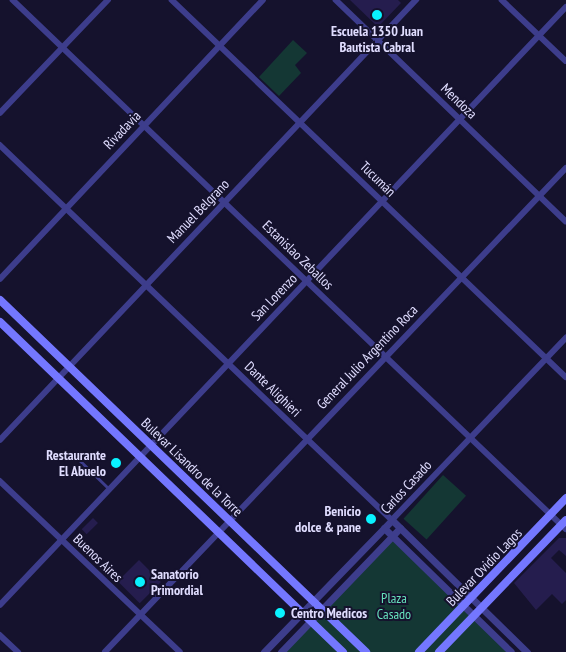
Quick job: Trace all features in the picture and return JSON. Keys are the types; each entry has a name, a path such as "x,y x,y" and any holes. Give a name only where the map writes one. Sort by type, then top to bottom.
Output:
{"main road":[{"name":"Bulevar Lisandro de la Torre","path":"0,300 366,652"},
{"name":"Bulevar Lisandro de la Torre","path":"0,322 343,652"},
{"name":"Bulevar Ovidio Lagos","path":"419,652 566,498"},
{"name":"Bulevar Ovidio Lagos","path":"439,652 564,524"}],"street":[{"name":"Estanislao Zeballos","path":"13,0 386,356 469,438 564,524"},
{"path":"0,113 108,0"},
{"name":"Tucumán","path":"172,0 462,276 566,378"},
{"name":"Rivadavia","path":"0,278 263,0"},
{"name":"Mendoza","path":"336,0 566,221"},
{"name":"Manuel Belgrano","path":"0,440 416,0"},
{"path":"502,0 566,61"},
{"name":"San Lorenzo","path":"0,605 60,539 566,7"},
{"name":"Dante Alighieri","path":"0,145 307,438 527,652"},
{"name":"General Julio Argentino Roca","path":"105,652 566,168"},
{"name":"Carlos Casado","path":"264,652 566,338"},
{"name":"Buenos Aires","path":"0,481 180,652"},
{"path":"384,528 511,652"},
{"name":"Carlos Casado","path":"281,652 400,528"},
{"path":"0,635 18,652"}],"lane":[{"path":"75,456 109,489"}],"green space":[{"path":"293,40 307,53 295,65 301,73 279,96 259,77"},
{"path":"443,475 466,496 427,540 404,519"},
{"name":"Plaza Casado","path":"392,540 508,652 285,652"}],"building":[{"name":"Escuela 1350 Juan Bautista Cabral","path":"350,0 398,0 401,3 378,27"},
{"path":"93,518 98,523 87,534 82,529"},
{"path":"559,538 566,538 566,556 559,550 551,558 566,573 566,600 562,604 552,594 536,610 514,583"},
{"name":"Sanatorio Primordial","path":"139,560 161,582 140,603 118,581"}],"place":[{"name":"Escuela 1350 Juan Bautista Cabral","path":"377,15"},
{"name":"Restaurante El Abuelo","path":"116,463"},
{"name":"Benicio dolce & pane","path":"371,519"},
{"name":"Sanatorio Primordial","path":"140,582"},
{"name":"Centro Medicos","path":"280,613"}]}
